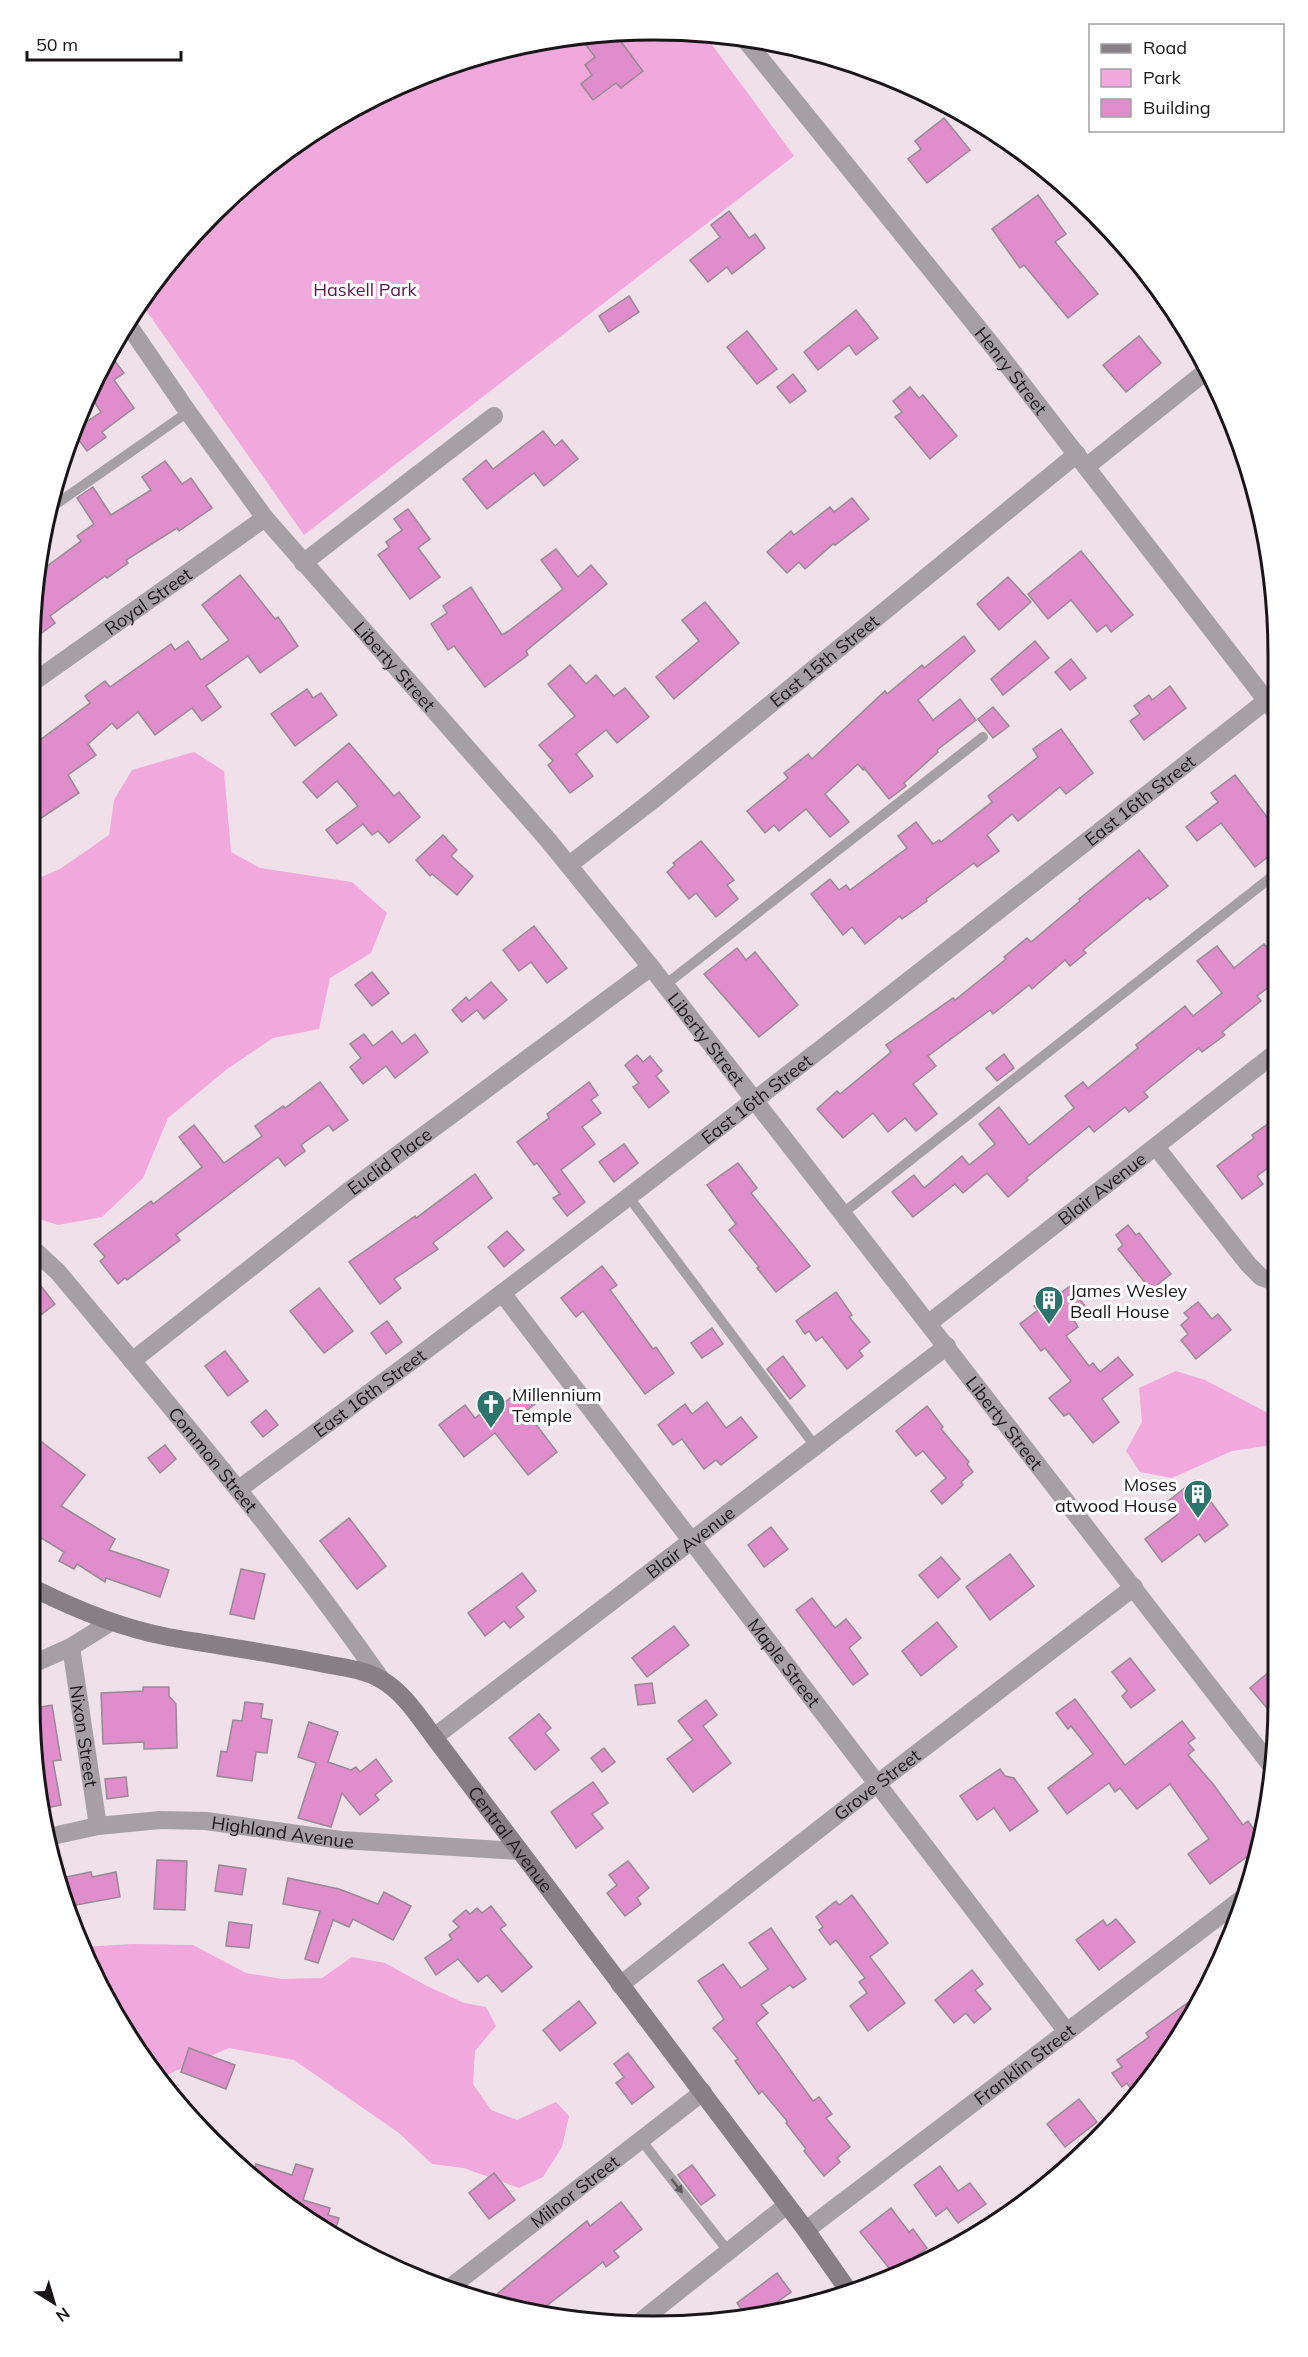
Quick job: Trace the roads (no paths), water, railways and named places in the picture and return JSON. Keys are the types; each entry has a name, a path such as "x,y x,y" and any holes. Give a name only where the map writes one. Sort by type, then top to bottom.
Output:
{"street":[{"name":"Henry Street","path":"753,49 946,287 1268,702"},
{"name":"Liberty Street","path":"133,331 265,518 569,865 947,1346 1265,1757"},
{"name":"East 15th Street","path":"569,865 1082,461 1200,376"},
{"path":"303,563 494,416"},
{"name":"Royal Street","path":"40,677 265,518"},
{"name":"East 16th Street","path":"239,1489 502,1293 1268,707"},
{"name":"Euclid Place","path":"132,1361 337,1200 651,967"},
{"name":"Blair Avenue","path":"929,1323 1268,1059"},
{"path":"1156,1147 1248,1264 1260,1277 1268,1280"},
{"name":"Common Street","path":"40,1256 58,1272 239,1489 328,1605 381,1679"},
{"name":"Maple Street","path":"502,1293 1068,2032"},
{"name":"Blair Avenue","path":"434,1737 947,1346"},
{"name":"Grove Street","path":"620,1985 1134,1587"},
{"name":"Central Avenue","path":"40,1592 111,1622 166,1637 287,1656 354,1670 381,1679 397,1692 434,1737 703,2092 846,2286"},
{"path":"40,1661 71,1647 111,1622"},
{"name":"Nixon Street","path":"71,1647 98,1826"},
{"name":"Highland Avenue","path":"55,1835 98,1826 160,1820 206,1821 341,1840 519,1851"},
{"name":"Franklin Street","path":"806,2230 1232,1907"},
{"name":"Milnor Street","path":"455,2283 703,2092"},
{"path":"647,2316 787,2205"}],"lane":[{"path":"60,501 188,412"},
{"path":"665,985 983,737"},
{"path":"843,1214 1268,880"},
{"path":"628,1196 815,1446"},
{"path":"641,2140 728,2251"}],"place":[{"name":"James Wesley Beall House","path":"1049,1326"},
{"name":"Millennium Temple","path":"491,1430"},
{"name":"Moses atwood House","path":"1198,1520"}],"park label":[{"name":"Haskell Park","path":"365,289"}]}
